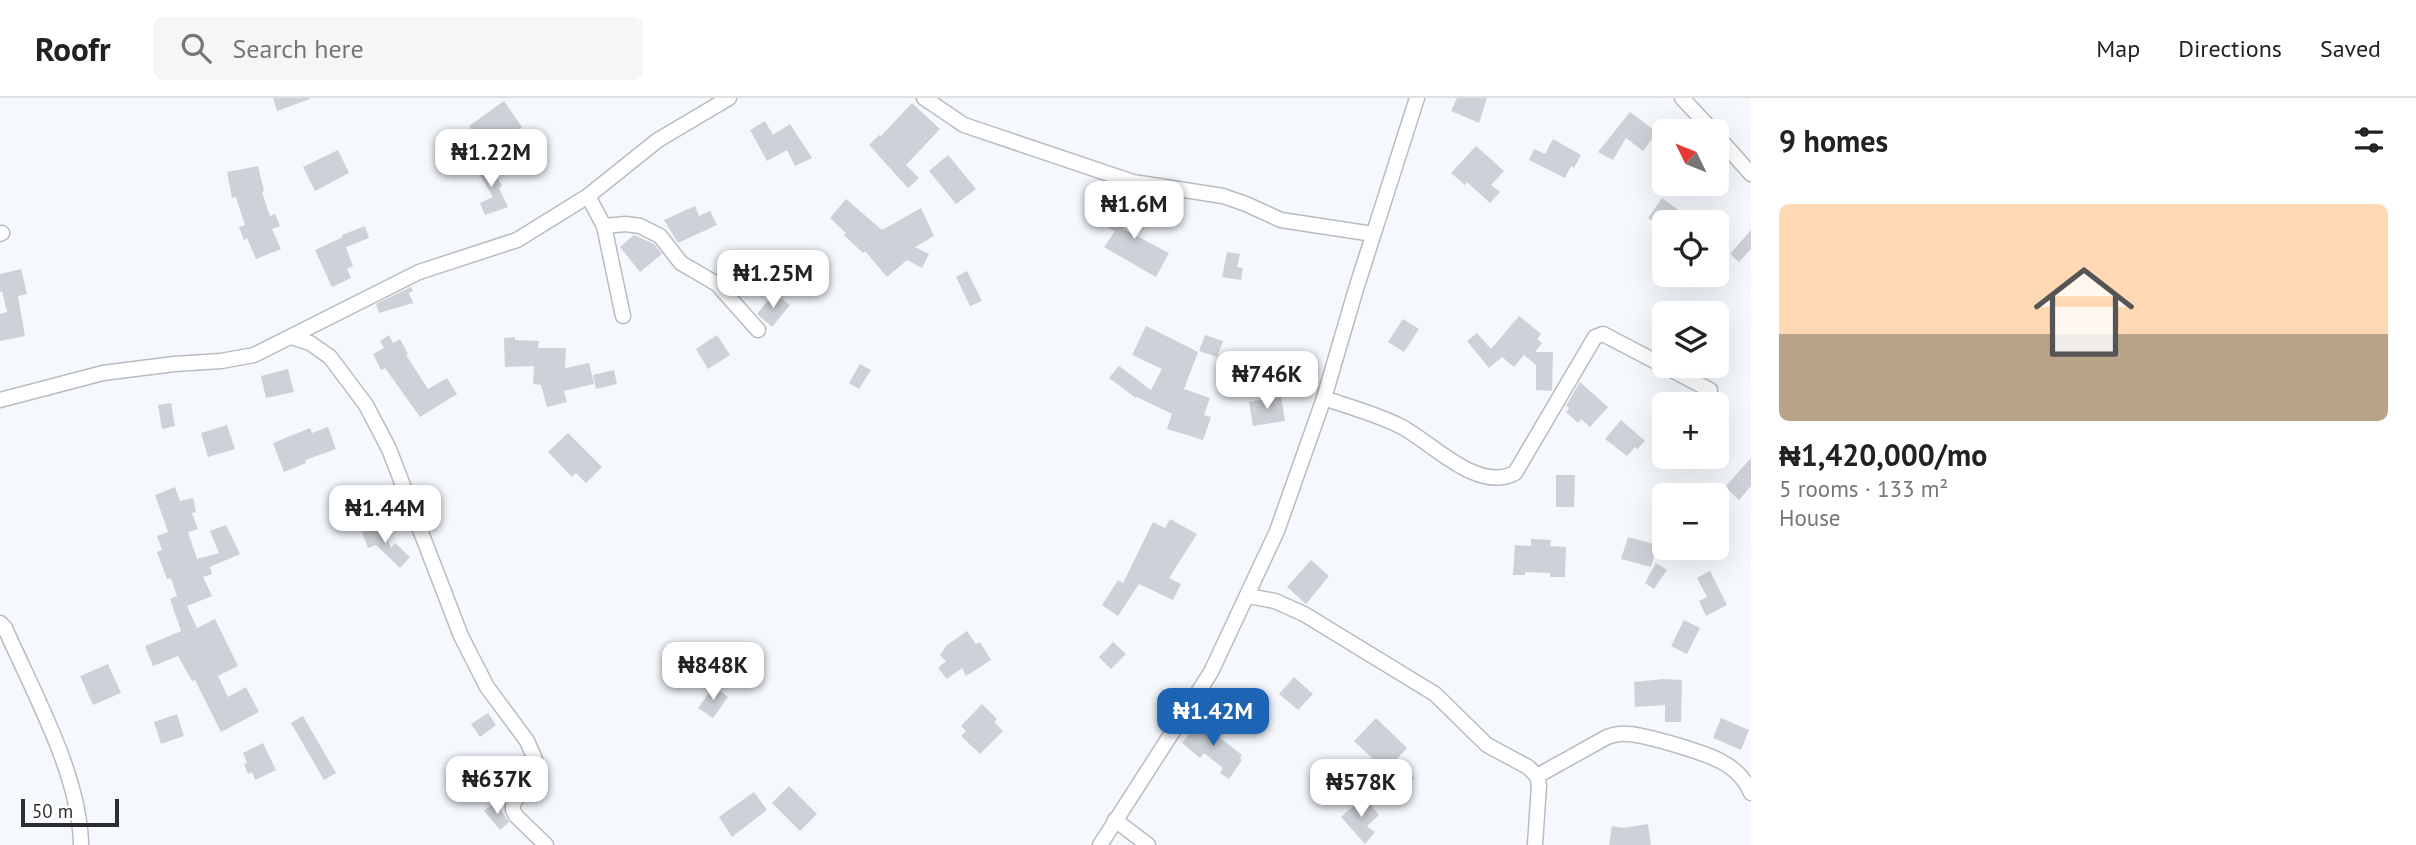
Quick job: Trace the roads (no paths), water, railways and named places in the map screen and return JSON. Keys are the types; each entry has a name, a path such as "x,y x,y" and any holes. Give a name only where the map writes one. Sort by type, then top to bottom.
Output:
{"street":[{"path":"0,400 103,373 254,355 419,272 517,240 588,195 658,140 729,98"},
{"path":"924,98 964,125 1133,182 1223,197 1290,222 1373,234"},
{"path":"1100,845 1211,671 1277,531 1324,398 1417,98"},
{"path":"1682,98 1702,119"},
{"path":"1729,149 1751,174"},
{"path":"588,195 604,226 623,316"},
{"path":"604,226 626,223 640,226 660,236 681,262 717,284 758,330"},
{"path":"1324,398 1376,415 1402,427 1467,471 1507,478 1515,473 1595,337 1603,334 1710,390"},
{"path":"291,337 310,343 330,357 366,405 389,449 461,636 487,687 527,741 535,759 536,770 513,804 513,810 546,845"},
{"path":"1248,596 1275,601 1304,614 1435,694 1480,739 1528,767 1536,776 1539,785 1535,845"},
{"path":"0,623 5,628 65,767 81,824 81,845"},
{"path":"1536,776 1607,737 1618,733 1633,734 1708,755 1723,762 1748,786 1751,793"},
{"path":"1115,820 1148,845"}]}
